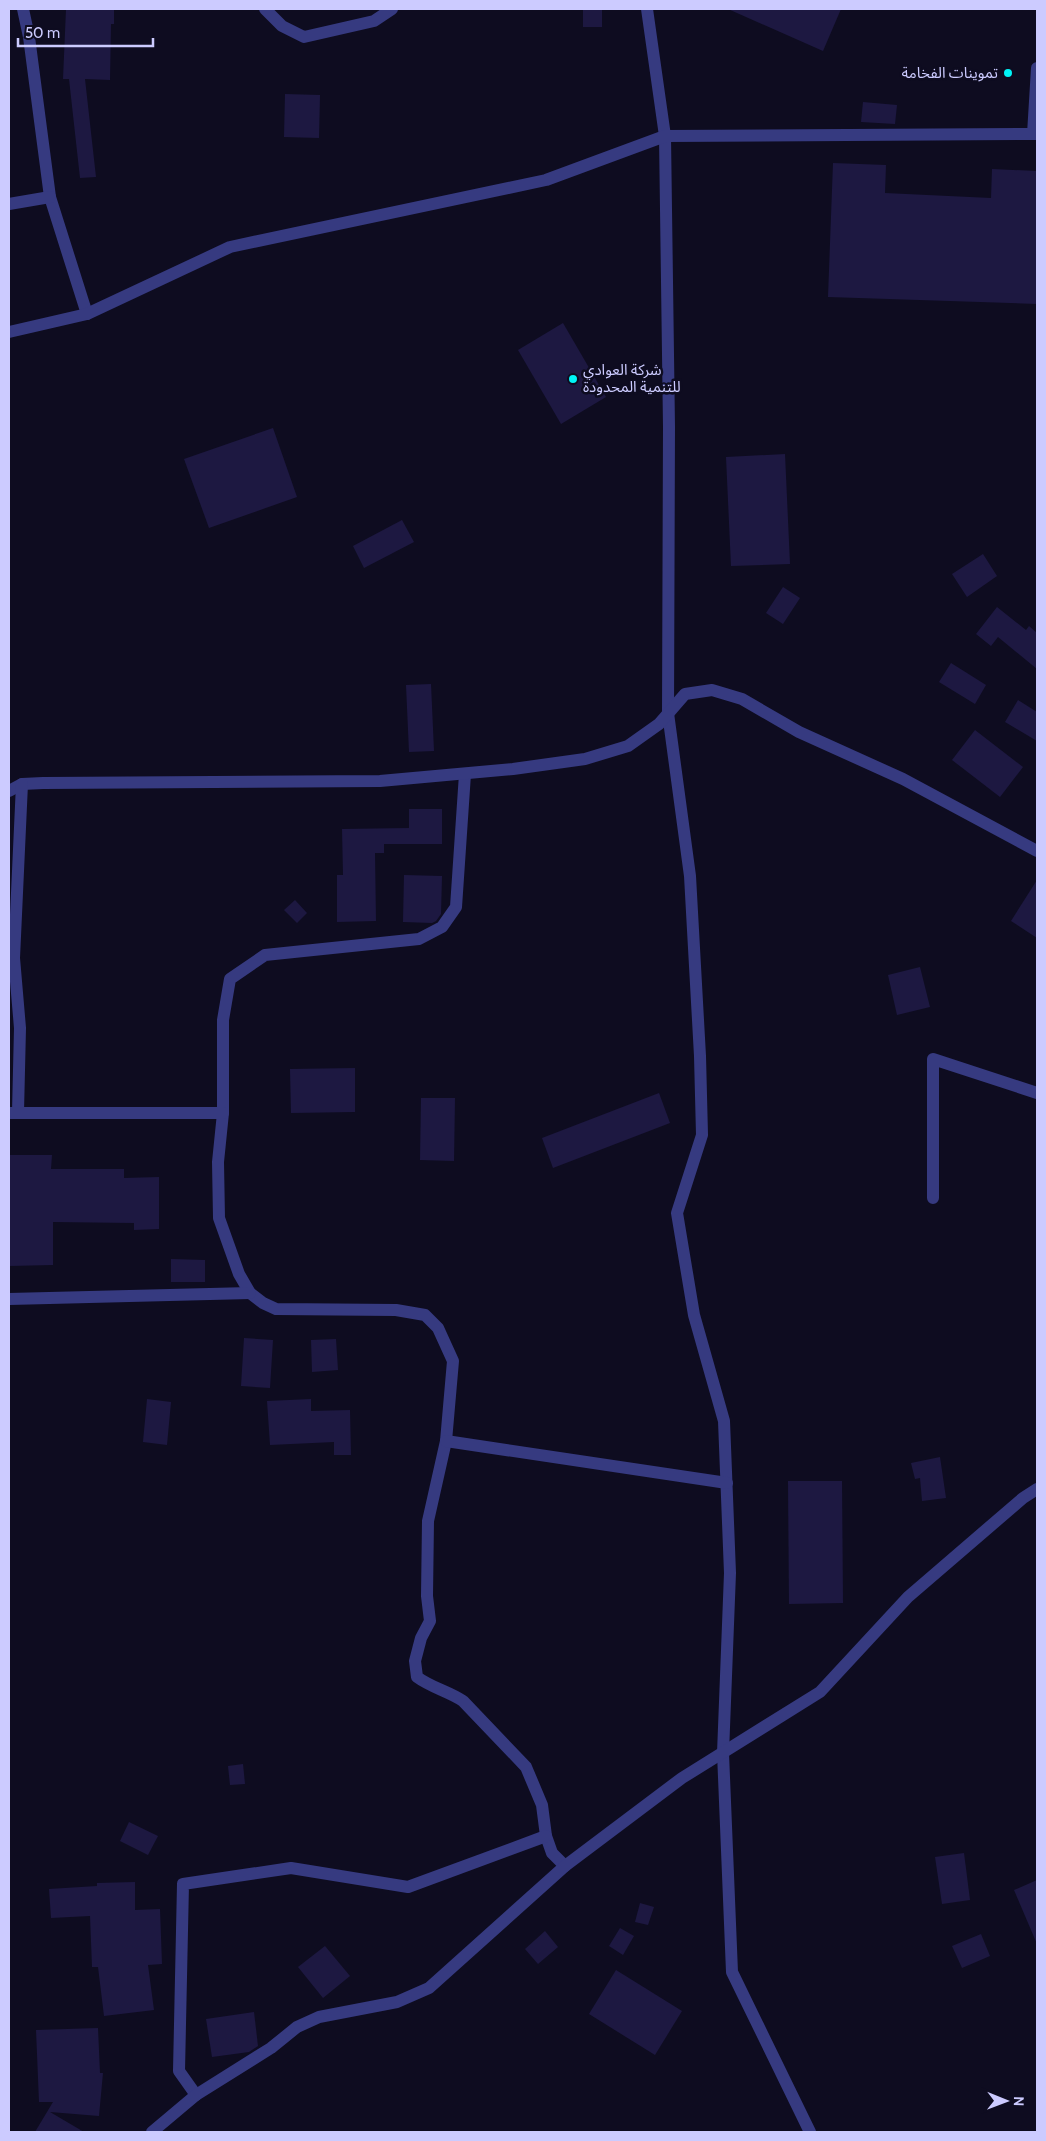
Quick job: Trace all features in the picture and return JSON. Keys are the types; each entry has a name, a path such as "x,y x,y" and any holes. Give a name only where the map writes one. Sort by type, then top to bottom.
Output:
{"street":[{"path":"23,9 29,37 50,197 87,314"},
{"path":"266,9 282,26 304,37 374,21 392,9"},
{"path":"647,9 665,136 669,427 668,713 690,876 700,1056 702,1135 677,1212 694,1315 724,1421 730,1573 723,1753 732,1972 810,2132"},
{"path":"9,332 87,314 230,247 546,180 665,136 1035,134 1037,68"},
{"path":"9,204 50,197"},
{"path":"9,791 22,784 380,781 465,774 585,759 628,746 659,724 685,694 712,690 742,699 799,732 903,779 1037,851"},
{"path":"465,774 456,907 442,927 418,940 265,955 230,979 222,1020 223,1113 218,1162 218,1218 239,1274 250,1293 262,1303 276,1309 396,1310 425,1315 438,1328 452,1360 446,1441 428,1521 427,1596 430,1621 422,1638 415,1661 417,1677 430,1686 452,1693 463,1701 526,1767 542,1805 546,1836 552,1853 565,1866"},
{"path":"22,784 14,958 20,1028 14,1113 223,1113"},
{"path":"933,1198 933,1059 1037,1093"},
{"path":"9,1300 250,1293"},
{"path":"446,1441 727,1483"},
{"path":"152,2132 196,2095 271,2048 297,2028 319,2017 397,2002 429,1988 565,1866 682,1778 820,1692 908,1597 1023,1498 1037,1489"},
{"path":"196,2095 179,2071 183,1884 291,1868 408,1887 546,1836"}],"building":[{"path":"66,9 114,9 114,24 111,24 110,80 85,79 96,177 80,178 69,79 63,79"},
{"path":"583,9 602,9 602,27 583,27"},
{"path":"728,9 841,9 823,51"},
{"path":"285,94 320,95 319,138 284,137"},
{"path":"863,102 897,105 895,124 861,122"},
{"path":"833,163 886,165 885,193 991,198 992,169 1037,171 1037,304 828,297"},
{"path":"563,323 606,397 561,424 518,350"},
{"path":"273,428 297,497 209,528 184,459"},
{"path":"785,454 790,564 731,566 726,457"},
{"path":"402,520 414,542 364,568 353,546"},
{"path":"983,554 997,576 967,597 952,574"},
{"path":"783,587 800,598 783,624 766,613"},
{"path":"997,607 1026,630 1029,626 1037,633 1037,669 998,637 991,646 976,634"},
{"path":"951,663 986,685 975,704 939,682"},
{"path":"431,684 434,751 409,752 406,685"},
{"path":"1018,700 1037,712 1037,741 1005,722"},
{"path":"975,730 1023,767 1000,797 952,760"},
{"path":"409,809 442,809 442,844 384,844 384,853 375,853 376,921 337,922 337,875 343,875 342,829 409,828"},
{"path":"404,875 442,876 441,914 436,921 432,923 403,922"},
{"path":"1037,880 1037,938 1011,921"},
{"path":"295,900 307,913 297,923 284,910"},
{"path":"920,967 930,1007 897,1015 888,975"},
{"path":"355,1068 355,1112 291,1113 290,1069"},
{"path":"659,1093 670,1123 553,1168 542,1138"},
{"path":"421,1098 455,1098 454,1161 420,1160"},
{"path":"9,1155 52,1155 51,1169 124,1169 124,1178 159,1177 159,1229 134,1230 134,1223 53,1222 53,1265 9,1266"},
{"path":"171,1259 205,1260 205,1282 171,1282"},
{"path":"244,1338 273,1340 270,1388 241,1386"},
{"path":"336,1339 338,1370 312,1372 311,1340"},
{"path":"147,1399 171,1402 167,1445 143,1442"},
{"path":"311,1399 311,1411 350,1410 351,1455 334,1455 334,1442 270,1445 267,1401"},
{"path":"940,1457 946,1498 922,1501 920,1478 915,1479 911,1463"},
{"path":"788,1481 842,1481 843,1603 789,1604"},
{"path":"243,1764 245,1784 230,1785 228,1766"},
{"path":"129,1822 158,1836 148,1855 120,1841"},
{"path":"964,1853 970,1900 942,1904 935,1857"},
{"path":"1037,1880 1037,1944 1014,1890"},
{"path":"135,1882 135,1910 160,1909 162,1964 148,1965 154,2010 104,2016 98,1967 92,1967 90,1916 51,1918 49,1889 97,1886 97,1883"},
{"path":"640,1903 654,1907 648,1925 635,1922"},
{"path":"620,1928 634,1936 623,1955 609,1946"},
{"path":"545,1931 558,1947 538,1964 525,1949"},
{"path":"981,1934 990,1956 962,1968 952,1946"},
{"path":"325,1946 350,1976 323,1998 298,1967"},
{"path":"616,1970 682,2011 655,2055 589,2014"},
{"path":"254,2012 258,2046 249,2052 212,2057 206,2019"},
{"path":"98,2028 100,2073 103,2073 99,2116 50,2112 84,2132 35,2132 53,2102 39,2102 36,2030"}],"place":[{"name":"تموينات الفخامة","path":"1008,73"},
{"name":"شركة العوادي للتنمية المحدودة","path":"573,379"}]}
